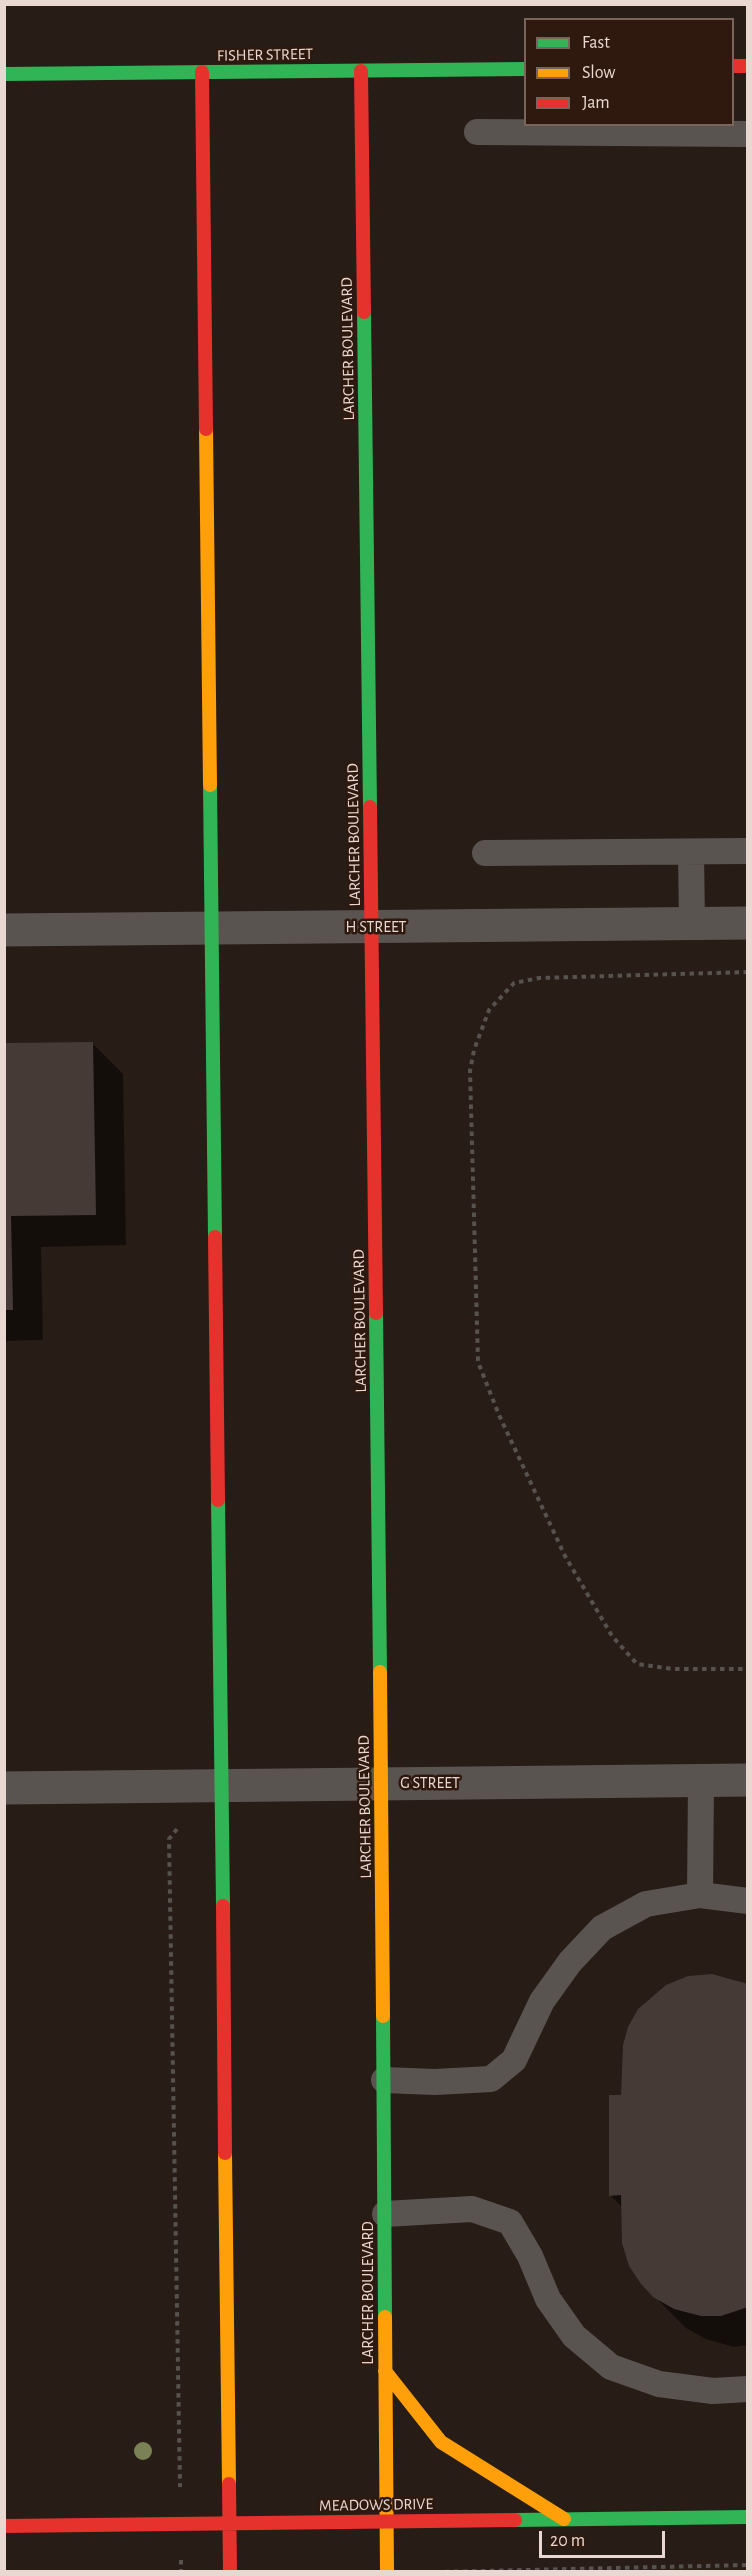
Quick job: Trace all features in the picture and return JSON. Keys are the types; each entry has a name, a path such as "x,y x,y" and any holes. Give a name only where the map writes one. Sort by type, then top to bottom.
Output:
{"main road":[{"name":"FISHER STREET","path":"4,74 524,69"},
{"name":"LARCHER BOULEVARD","path":"361,71 381,1783 387,2571"},
{"path":"202,72 230,2571"},
{"path":"385,2371 441,2442 564,2519"},
{"name":"MEADOWS DRIVE","path":"4,2526 747,2517"}],"street":[{"name":"H STREET","path":"4,930 747,923"},
{"name":"G STREET","path":"4,1788 747,1780"}],"lane":[{"path":"477,132 747,134"},
{"path":"484,853 747,851"},
{"path":"691,852 692,924"},
{"path":"700,1895 701,1780"},
{"path":"384,2080 435,2082 491,2079 514,2060 542,2001 570,1962 602,1928 646,1904 700,1895 747,1900"},
{"path":"384,2214 472,2209 510,2222 530,2256 548,2299 574,2337 611,2367 659,2384 713,2391 747,2389"}],"path":[{"path":"747,972 539,978 514,984 489,1010 474,1050 470,1071 478,1362 519,1459 565,1556 612,1636 637,1664 673,1669 747,1669"},
{"path":"177,1829 169,1839 181,2571"},
{"path":"436,2571 747,2565"}],"building":[{"path":"93,1042 96,1215 11,1216 13,1310 4,1310 4,1043"},
{"path":"712,1974 748,1984 748,2307 721,2316 701,2316 674,2309 653,2297 629,2266 622,2243 621,2195 609,2196 609,2095 621,2095 623,2045 628,2027 638,2009 666,1985 688,1976"}],"traffic: fast":[{"path":"4,74 524,69"},
{"path":"364,312 370,807"},
{"path":"210,785 215,1237"},
{"path":"376,1313 380,1672"},
{"path":"218,1500 223,1906"},
{"path":"383,2016 385,2317"},
{"path":"515,2520 748,2517"}],"traffic: slow":[{"path":"206,429 210,785"},
{"path":"380,1672 383,2016"},
{"path":"225,2153 229,2484"},
{"path":"385,2317 387,2572"},
{"path":"385,2371 441,2442 564,2519"}],"traffic: jam":[{"path":"734,66 748,66"},
{"path":"361,71 364,312"},
{"path":"202,72 206,429"},
{"path":"370,807 376,1313"},
{"path":"215,1237 218,1500"},
{"path":"223,1906 225,2153"},
{"path":"229,2484 230,2572"},
{"path":"4,2526 515,2520"}]}
